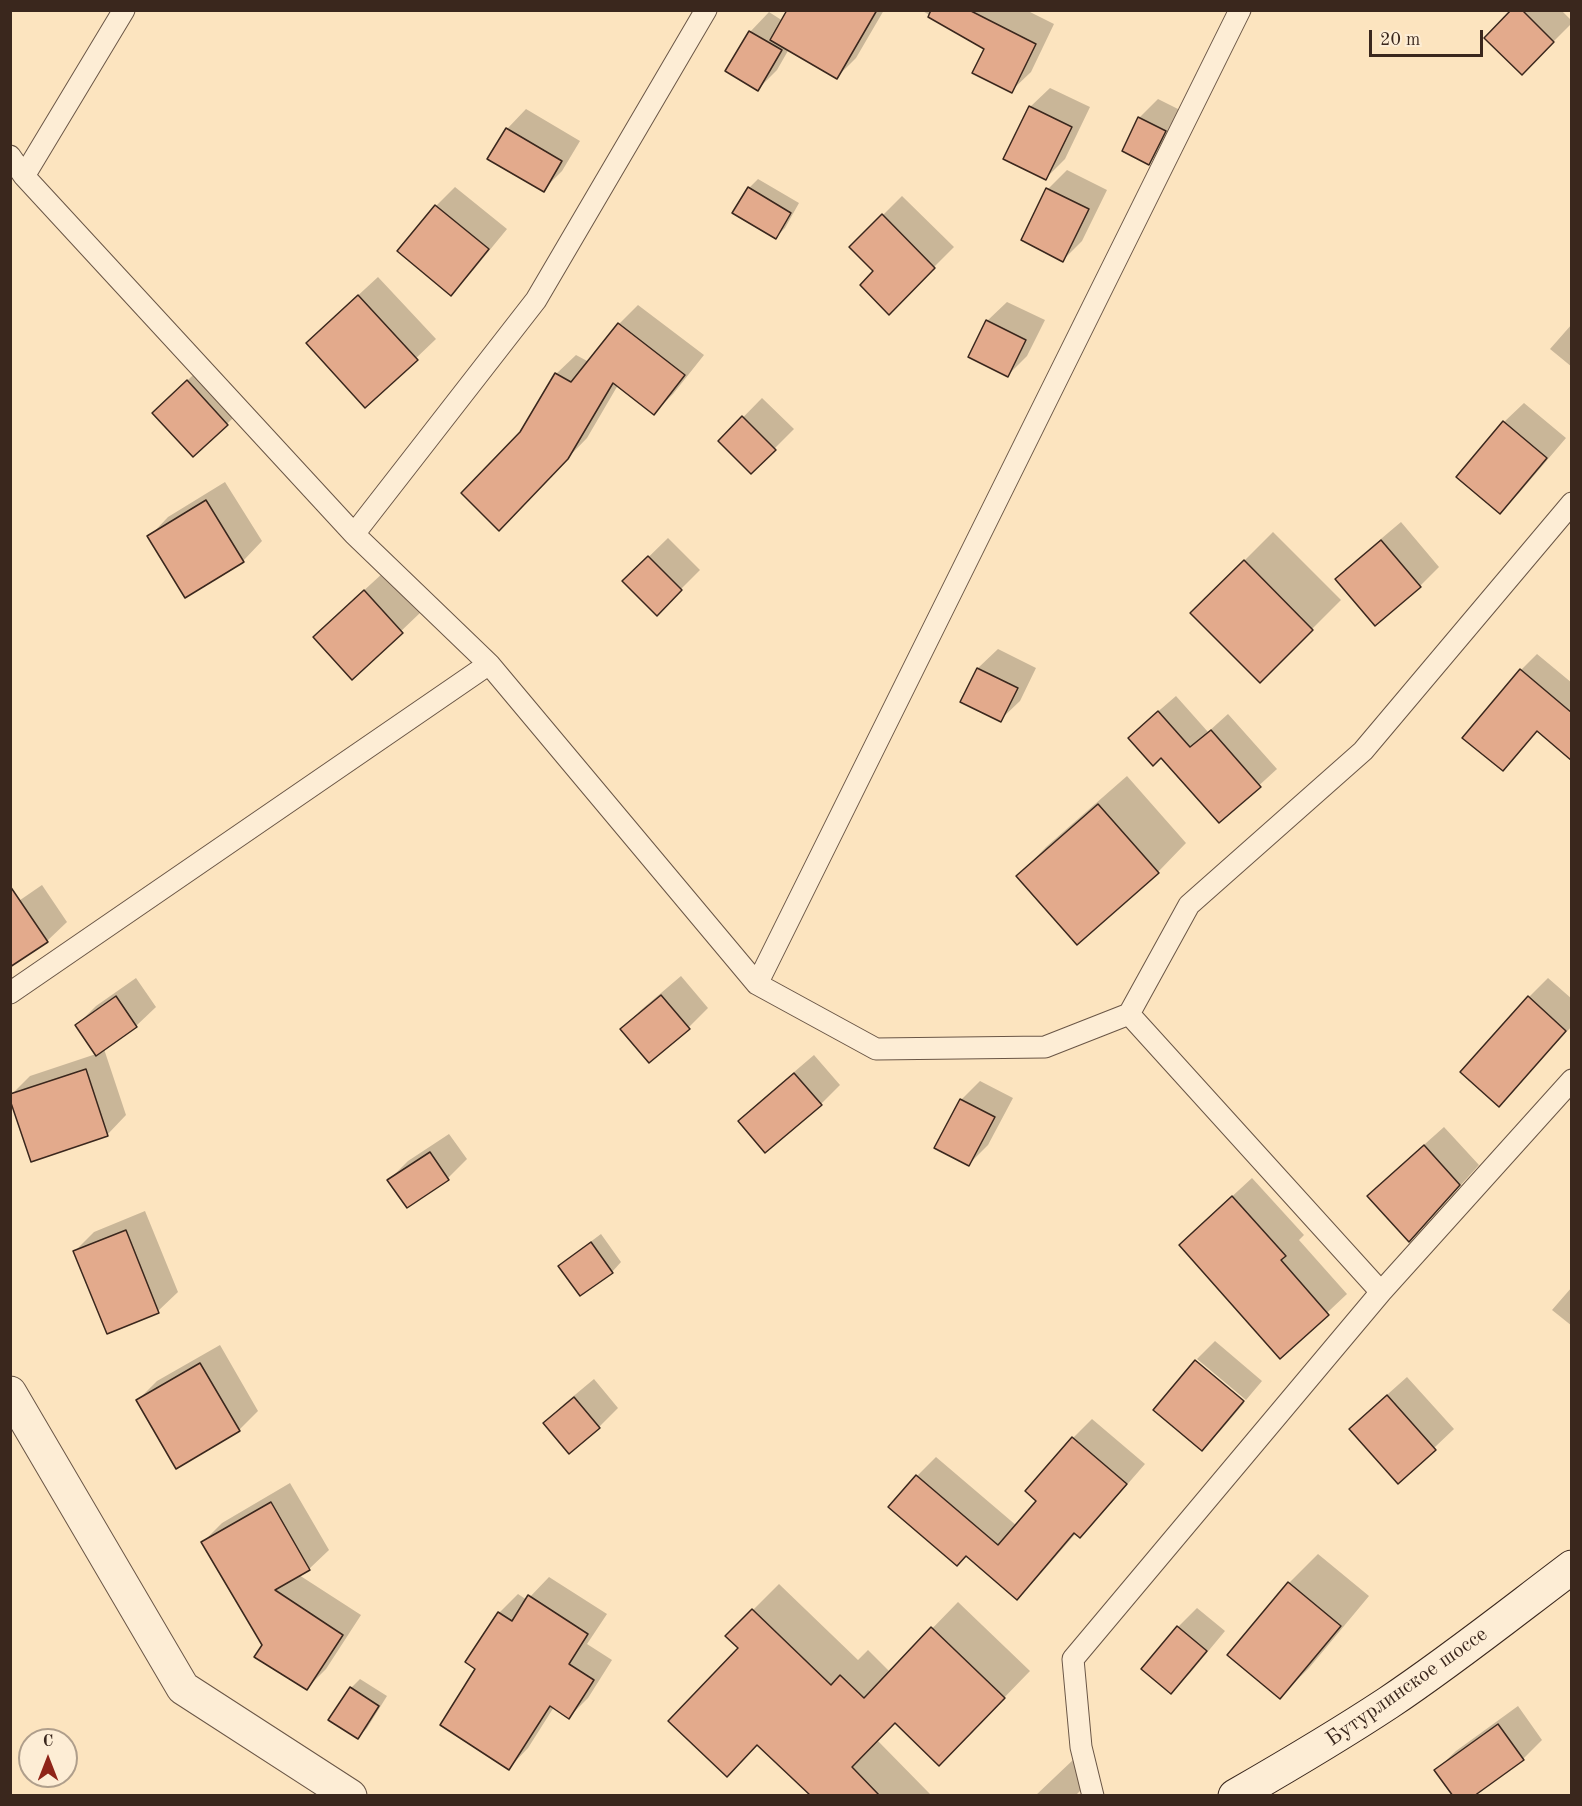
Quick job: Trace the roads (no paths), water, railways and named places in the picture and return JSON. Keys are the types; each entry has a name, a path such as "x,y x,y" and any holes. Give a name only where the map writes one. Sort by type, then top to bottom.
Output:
{"street":[{"path":"10,1393 183,1688 350,1796"},
{"name":"Бутурлинское шоссе","path":"1235,1796 1315,1750 1389,1702 1572,1567"}],"lane":[{"path":"24,176 124,10"},
{"path":"354,534 536,300 706,10"},
{"path":"757,984 1240,10"},
{"path":"10,156 24,176 354,534 489,664 757,984 876,1049 1045,1047 1129,1014 1189,904 1363,751 1572,503"},
{"path":"10,993 489,664"},
{"path":"1129,1014 1381,1292"},
{"path":"1093,1796 1081,1747 1073,1659 1381,1292 1572,1080"}]}
